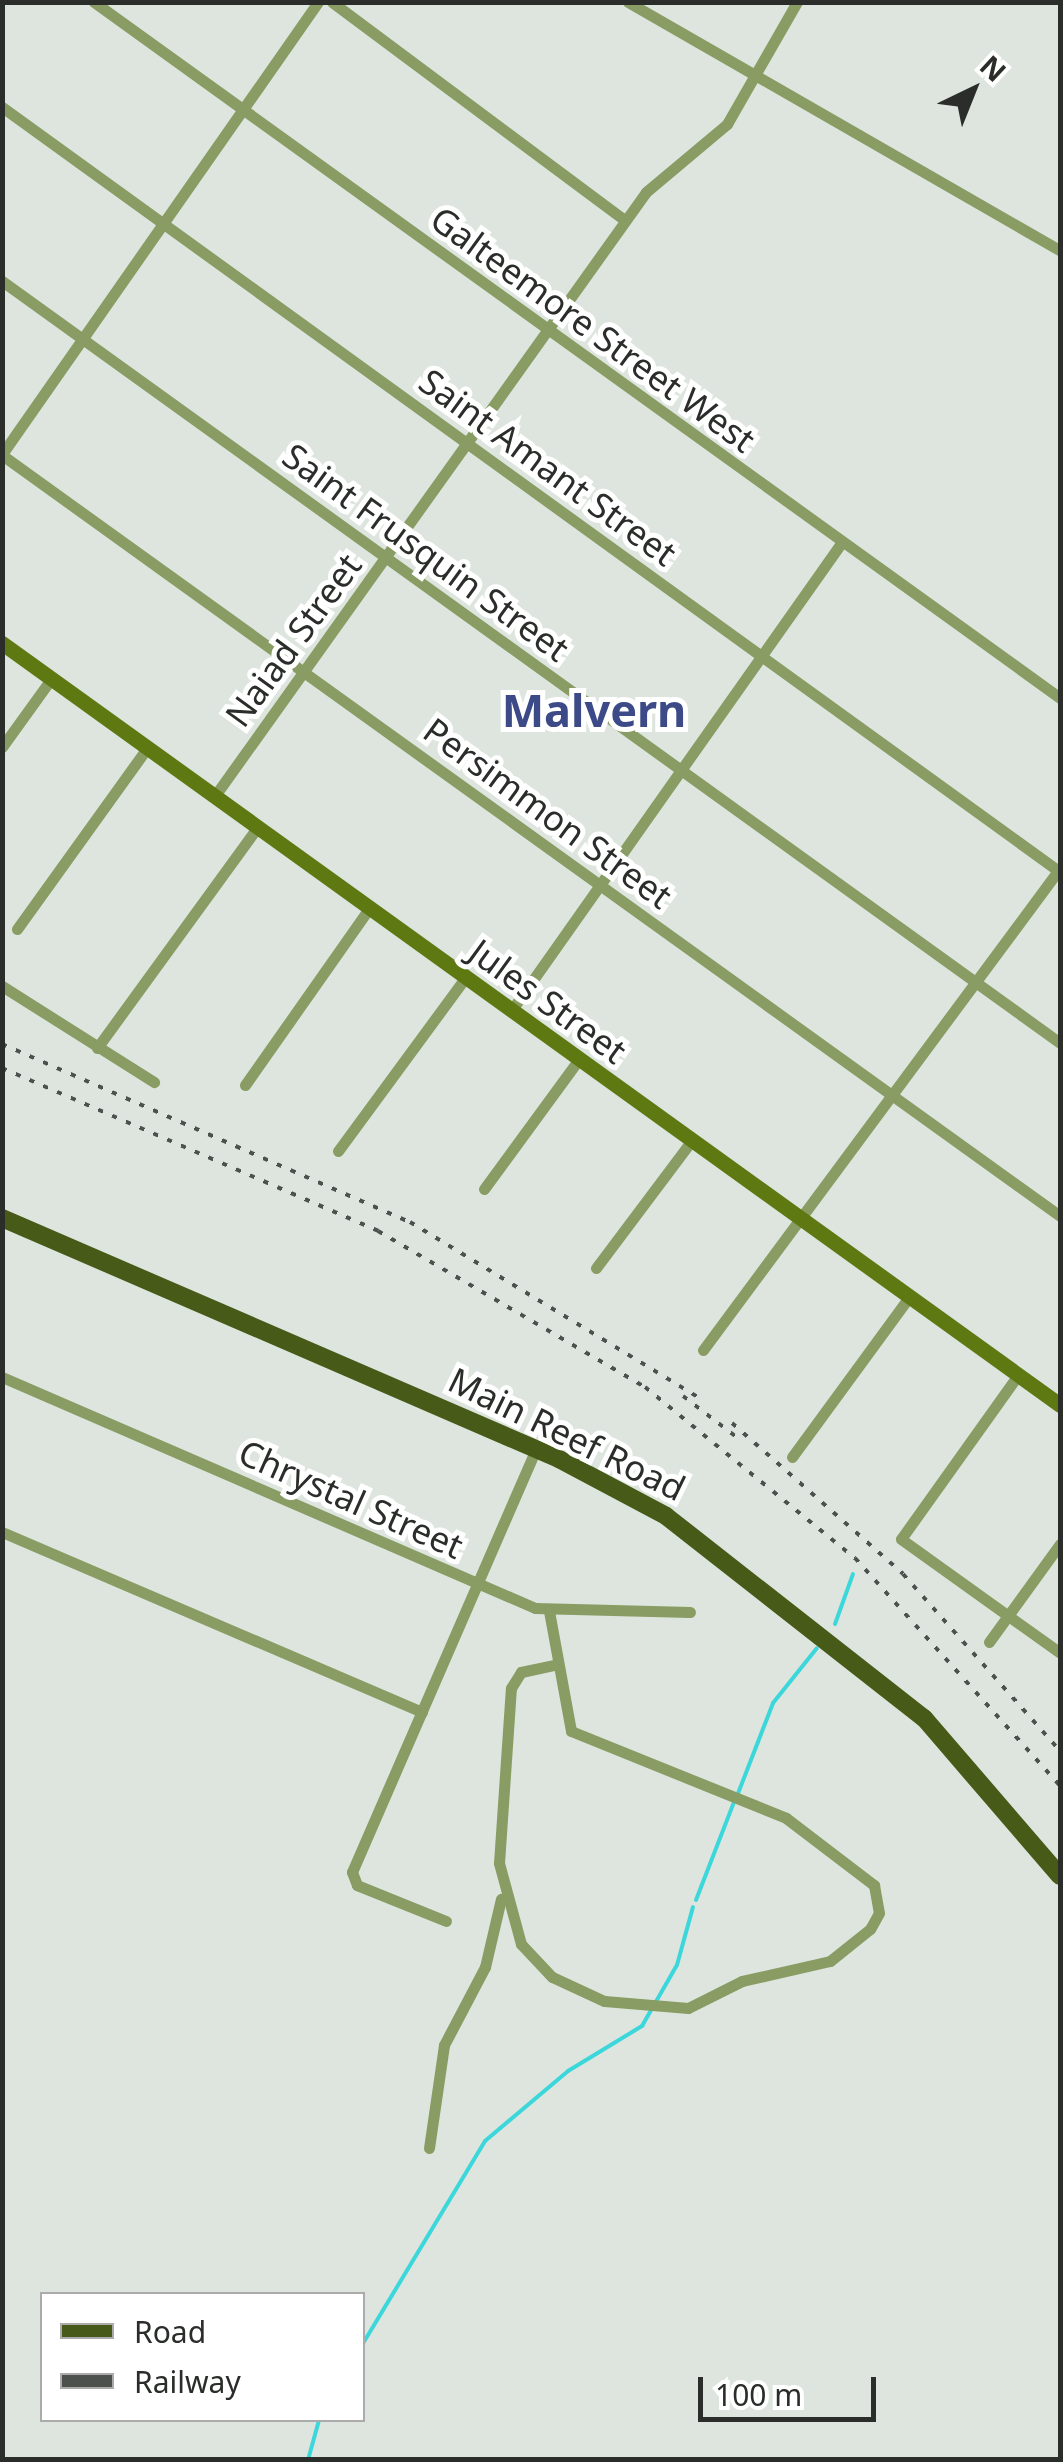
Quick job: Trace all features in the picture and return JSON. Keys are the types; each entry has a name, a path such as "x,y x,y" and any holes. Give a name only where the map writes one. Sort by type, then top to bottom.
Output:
{"main road":[{"name":"Jules Street","path":"2,644 1060,1406"},
{"name":"Main Reef Road","path":"2,1218 536,1448 679,1524 851,1654 991,1786 1060,1876"}],"street":[{"name":"Galteemore Street West","path":"94,2 1060,698"},
{"path":"2,454 248,114 318,2"},
{"path":"332,2 625,220"},
{"path":"628,2 1060,250"},
{"name":"Naiad Street","path":"214,798 625,220 662,174 721,131 797,2"},
{"name":"Saint Amant Street","path":"2,107 1060,870"},
{"name":"Saint Frusquin Street","path":"2,281 1060,1043"},
{"name":"Persimmon Street","path":"2,454 1060,1216"},
{"path":"511,1011 842,542"},
{"path":"2,747 52,678"},
{"path":"17,929 147,748"},
{"path":"97,1048 257,828"},
{"path":"703,1350 895,1097 1060,870"},
{"path":"245,1085 368,910"},
{"path":"338,1151 465,978"},
{"path":"2,986 154,1082"},
{"path":"484,1189 578,1059"},
{"path":"596,1268 692,1140"},
{"path":"792,1458 909,1296"},
{"path":"1018,1374 903,1543 1060,1654"},
{"name":"Chrystal Street","path":"2,1377 478,1586 550,1611 690,1612"},
{"path":"446,1921 352,1879 536,1448"},
{"path":"2,1532 422,1712"},
{"path":"989,1642 1060,1544"},
{"path":"502,1895 527,1954 562,1984 604,2001 672,2009 836,1958 879,1913 870,1880 786,1818 574,1734 553,1665 550,1611"},
{"path":"429,2148 444,2045 485,1966 502,1895 511,1688 520,1672 553,1665"}],"waterway":[{"path":"835,1624 853,1574"},
{"path":"737,1796 773,1703 817,1648"},
{"path":"696,1900 734,1802"},
{"path":"365,2340 485,2141 568,2071 642,2026 677,1965 693,1907"},
{"path":"308,2460 318,2422"}],"railway":[{"path":"2,1044 410,1222 700,1398"},
{"path":"2,1068 378,1231 645,1387 855,1558 1060,1786"},
{"path":"683,1396 739,1439"},
{"path":"732,1423 903,1574 1060,1751"}],"district":[{"name":"Malvern","path":"594,710"}]}
